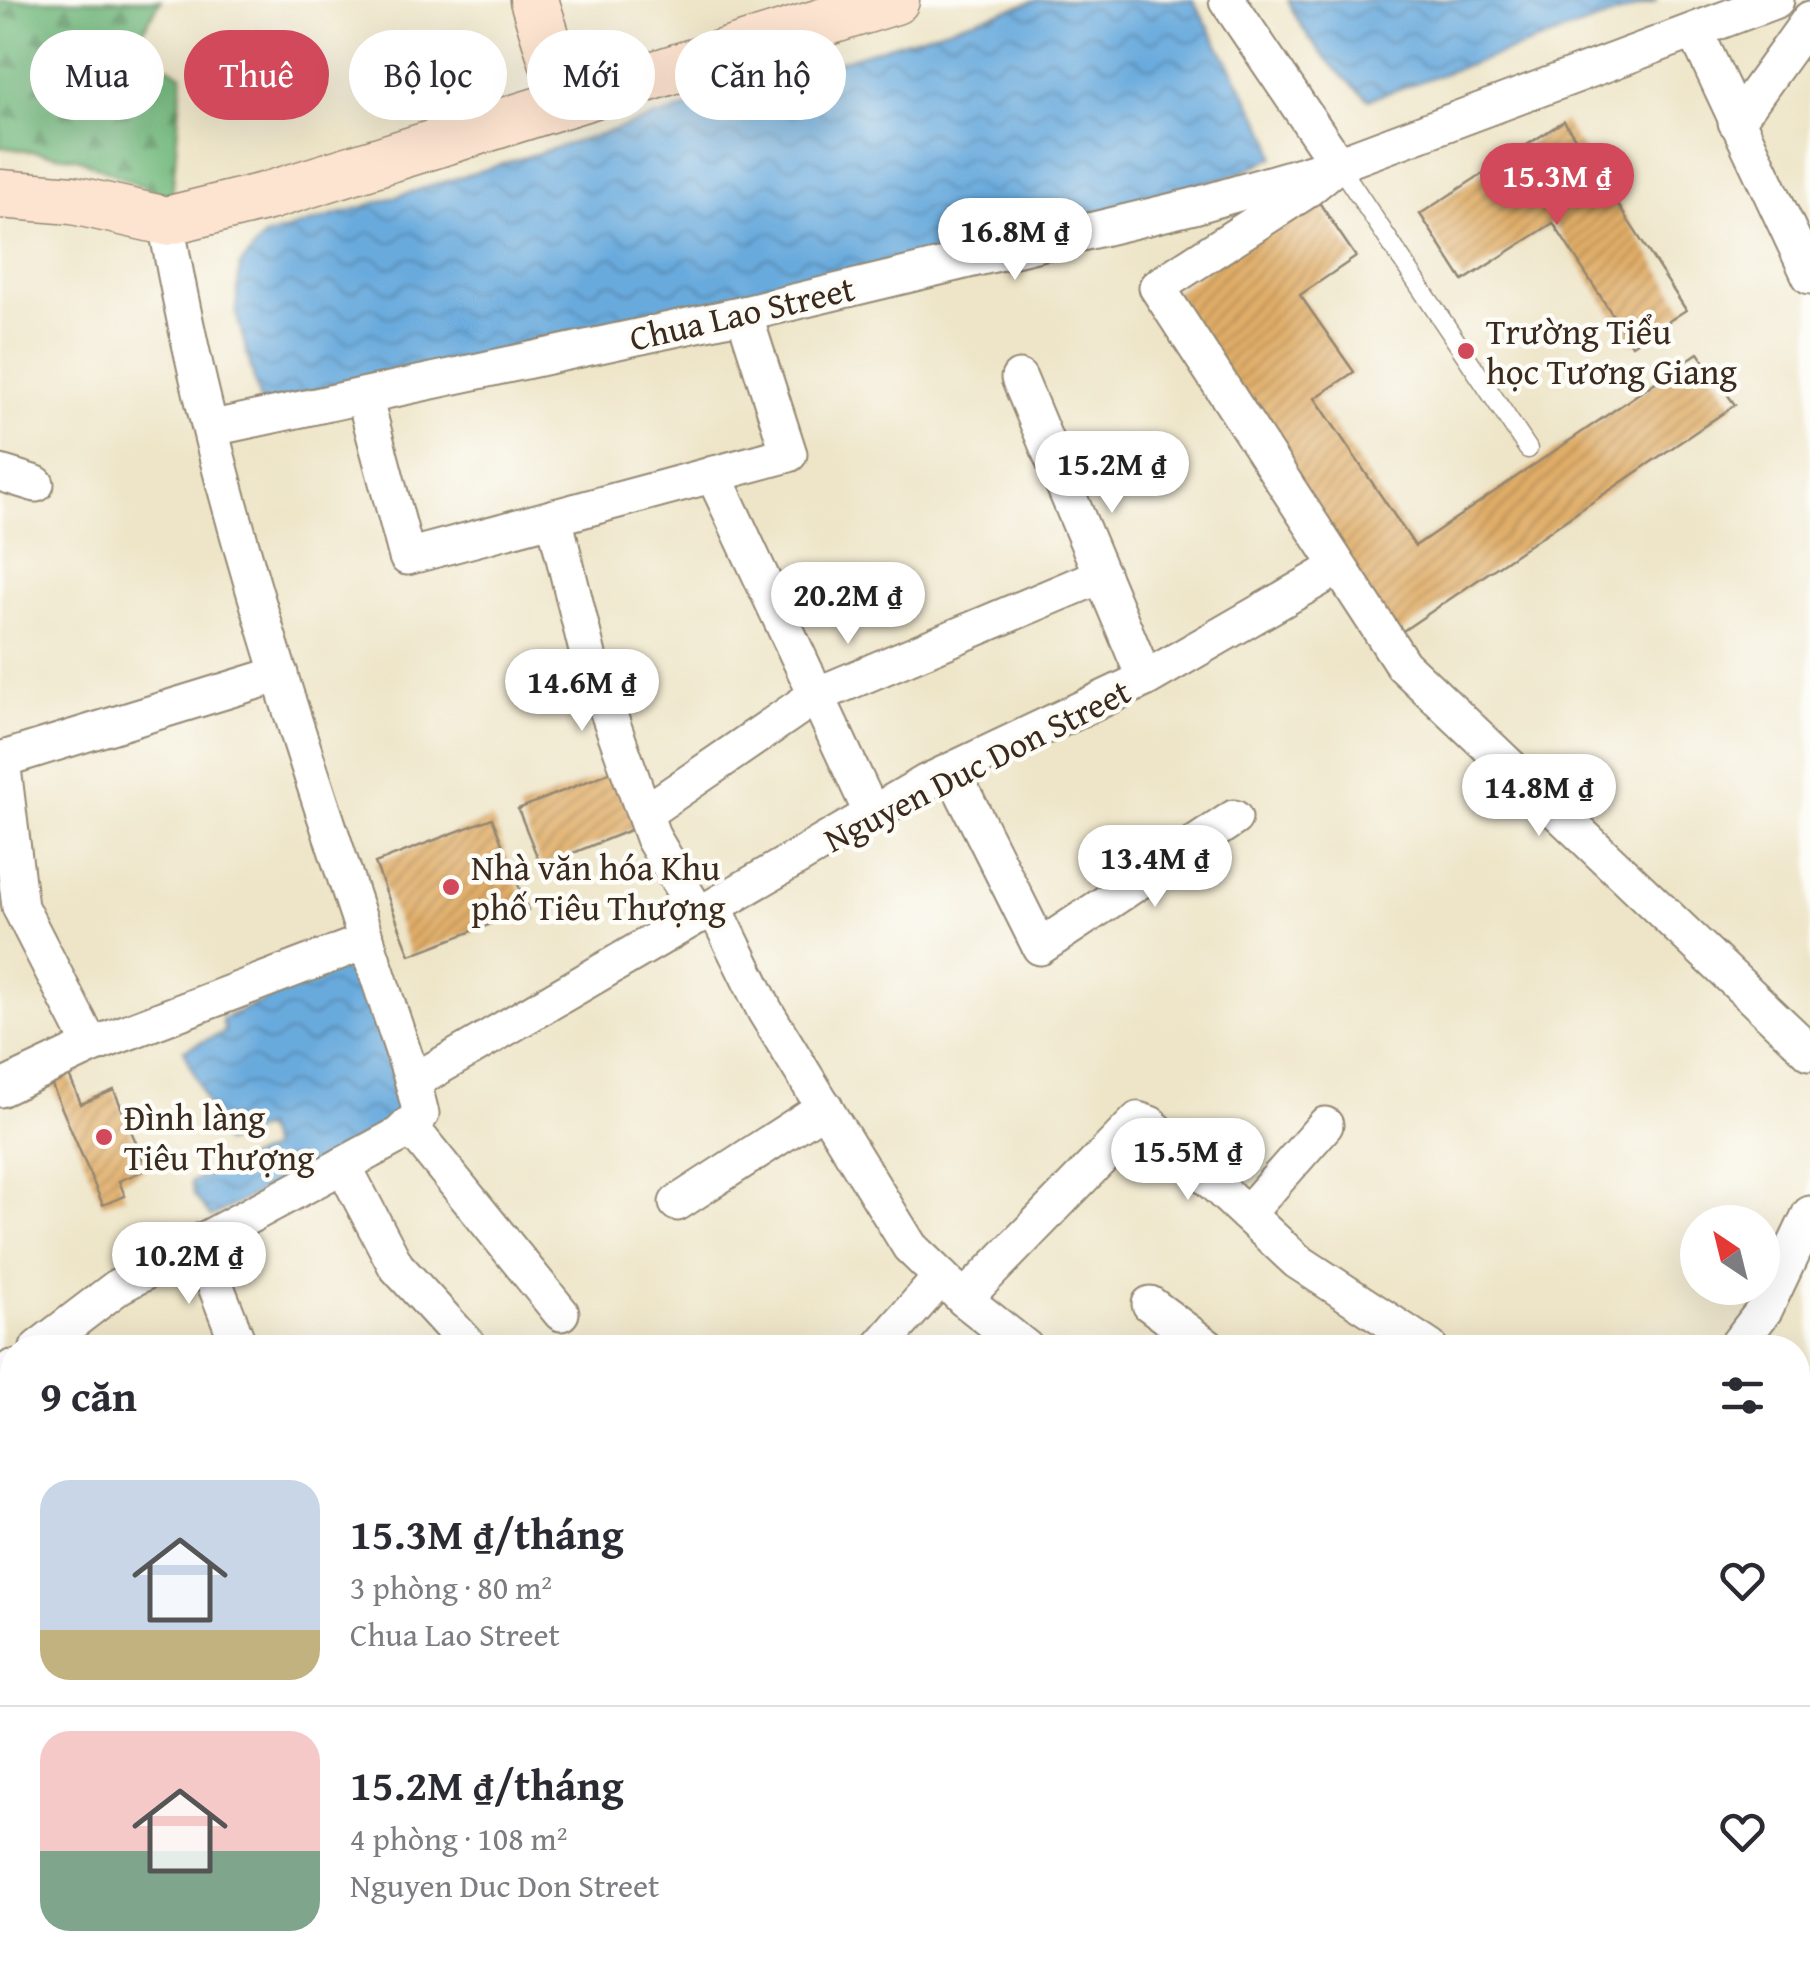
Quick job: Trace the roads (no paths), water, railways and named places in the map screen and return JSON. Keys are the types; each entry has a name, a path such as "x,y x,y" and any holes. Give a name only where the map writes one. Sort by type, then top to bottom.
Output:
{"street":[{"path":"534,0 543,30"},
{"path":"655,74 895,0"},
{"path":"1228,0 1338,164 1304,192 1157,287 1402,665 1810,1052"},
{"name":"Chua Lao Street","path":"213,428 744,314 1194,206 1338,164 1776,0"},
{"path":"1736,122 1810,19"},
{"path":"1696,33 1810,276"},
{"path":"0,194 73,200 166,220 268,196 527,114"},
{"path":"60,1335 119,1286 344,1165 421,1114 280,674 178,291 166,220"},
{"path":"364,396 406,557 789,454 744,314"},
{"path":"1019,378 1145,678"},
{"path":"0,473 36,484"},
{"path":"714,474 872,814"},
{"path":"554,518 590,660 654,838 706,911 910,1247 1010,1335"},
{"name":"Nguyen Duc Don Street","path":"413,1082 872,814 952,770 1145,678 1337,568"},
{"path":"645,813 815,696 1102,575"},
{"path":"92,1046 20,907 1,760 280,674"},
{"path":"952,770 1040,947 1234,818"},
{"path":"0,1089 92,1046 367,941"},
{"path":"677,1204 825,1107"},
{"path":"896,1335 1138,1120 1150,1124 1297,1261 1410,1335"},
{"path":"409,1124 561,1314"},
{"path":"1246,1214 1326,1125"},
{"path":"344,1165 396,1266 459,1335"},
{"path":"1745,1335 1765,1308 1810,1214"},
{"path":"199,1243 235,1335"},
{"path":"1150,1304 1192,1335"}],"lane":[{"path":"1338,164 1528,449"}],"water":[{"path":"1039,0 1193,0 1271,139 1274,157 1237,174 949,252 261,405 236,312 240,266 264,237 675,111 675,120 846,120 846,59"},
{"path":"1288,0 1658,0 1369,99 1322,54"},
{"path":"351,962 361,970 398,1070 391,1074 404,1115 211,1217 194,1195 191,1182 271,1149 264,1127 224,1143 184,1050 225,1032 222,1019"}],"place":[{"name":"Trường Tiểu học Tương Giang","path":"1466,351"},
{"name":"Nhà văn hóa Khu phố Tiêu Thượng","path":"451,887"},
{"name":"Đình làng Tiêu Thượng","path":"104,1137"}]}
